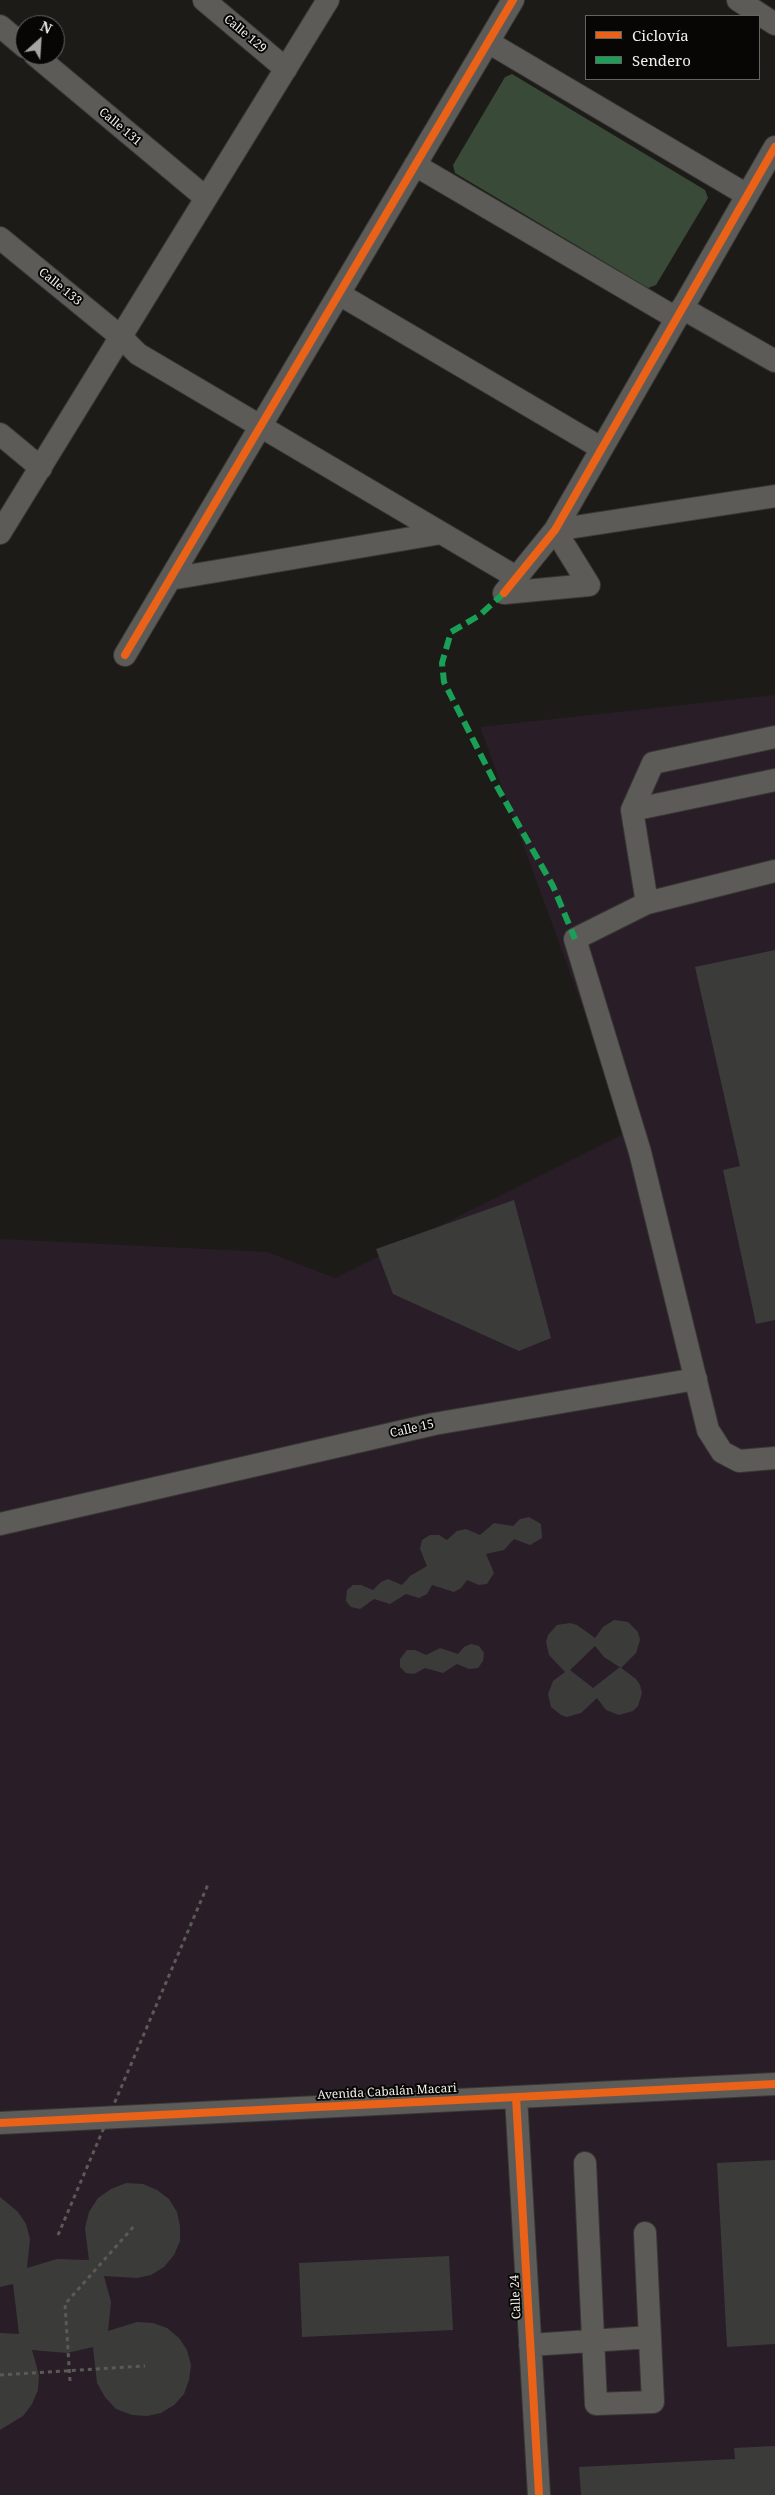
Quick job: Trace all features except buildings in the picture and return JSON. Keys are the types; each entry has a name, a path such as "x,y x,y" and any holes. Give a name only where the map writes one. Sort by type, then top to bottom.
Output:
{"street":[{"name":"Calle 129","path":"204,0 286,69"},
{"path":"0,533 328,0"},
{"path":"125,655 513,0"},
{"path":"738,0 775,24"},
{"path":"0,26 15,39"},
{"path":"488,42 747,195"},
{"name":"Calle 131","path":"47,65 206,198"},
{"path":"555,530 589,585 504,593 555,530 775,147"},
{"path":"415,164 679,313 775,361"},
{"name":"Calle 133","path":"0,238 121,337 138,354 516,577"},
{"path":"338,294 601,448"},
{"path":"0,434 41,468"},
{"path":"555,530 775,496"},
{"path":"170,579 441,533"},
{"path":"647,903 632,810 653,763 775,737"},
{"path":"632,810 775,780"},
{"path":"775,870 647,903 575,939 640,1152 708,1430 722,1452 739,1461 775,1458"},
{"name":"Calle 15","path":"0,1524 434,1424 696,1378"},
{"name":"Avenida Cabalán Macari","path":"0,2124 775,2084"},
{"name":"Calle 24","path":"516,2097 539,2495"},
{"path":"585,2163 596,2404 653,2402 645,2233"},
{"path":"530,2345 650,2337"}],"path":[{"path":"58,2235 209,1882"},
{"path":"70,2382 65,2304 136,2224"},
{"path":"0,2375 145,2366"}],"shaded area":[{"path":"775,695 775,2495 0,2495 0,1239 267,1252 335,1278 623,1134 583,1008 480,727"}],"green space":[{"path":"512,74 705,190 708,198 656,285 648,288 455,173 453,165 505,77"}],"marked path":[{"path":"504,593 480,615 451,632 442,663 444,682 495,783 553,886 575,939"}],"cycle path":[{"path":"125,655 513,0"},
{"path":"504,593 555,530 775,147"},
{"path":"0,2123 775,2084"},
{"path":"516,2097 539,2495"}]}
